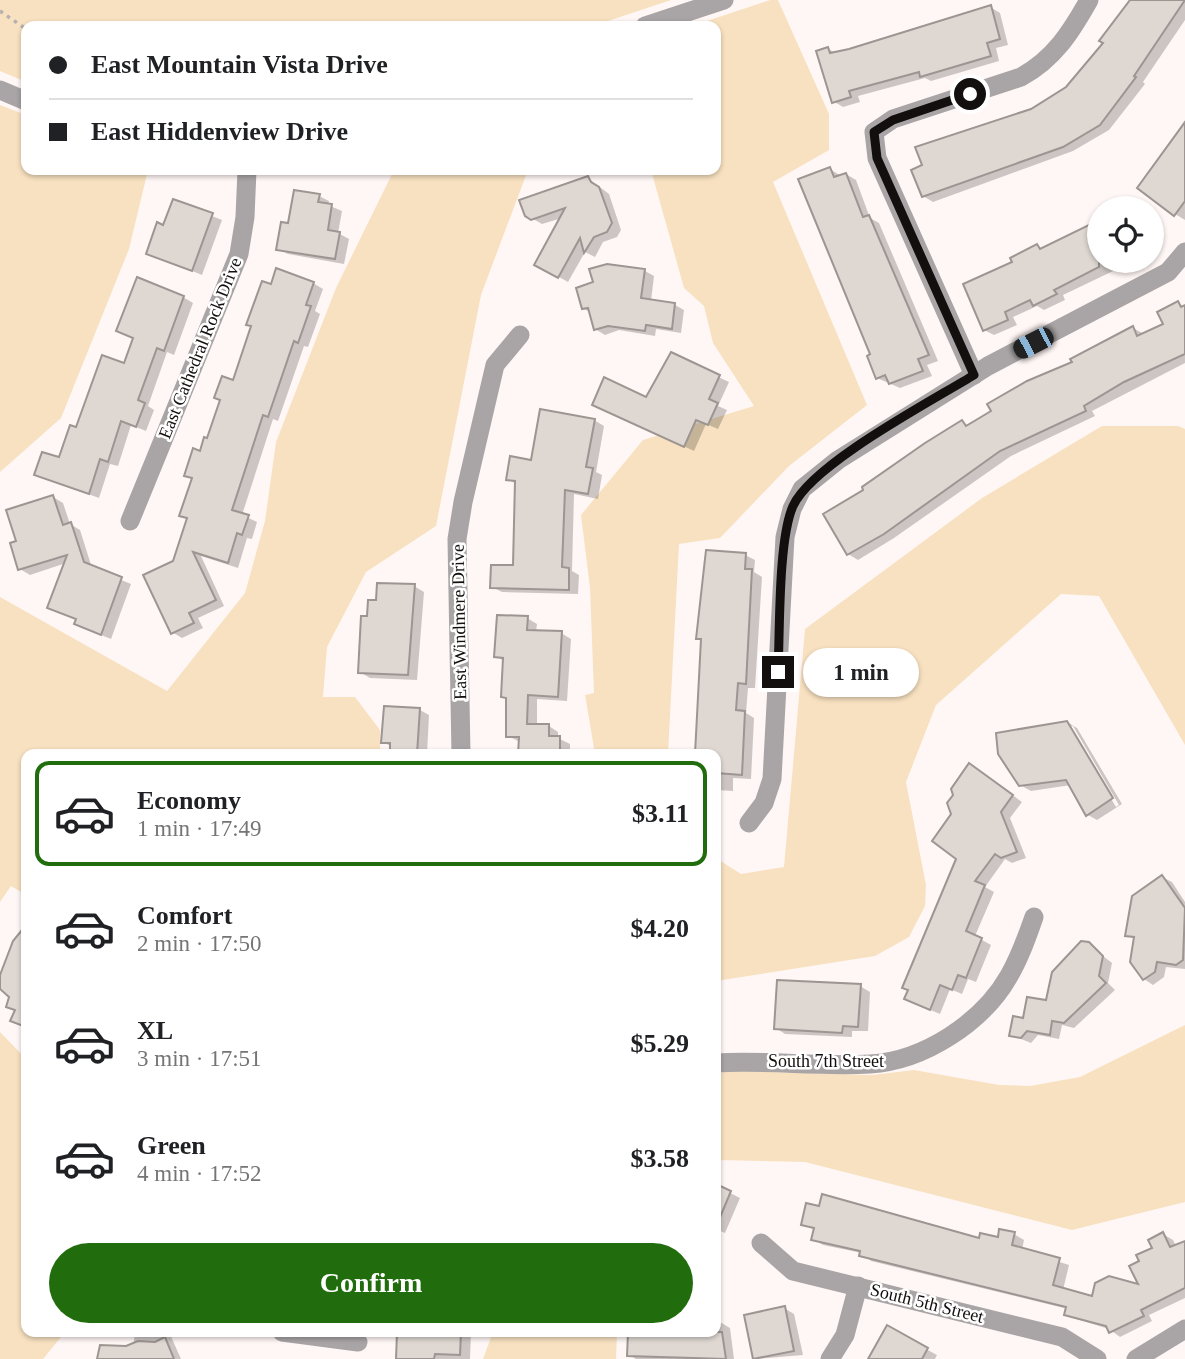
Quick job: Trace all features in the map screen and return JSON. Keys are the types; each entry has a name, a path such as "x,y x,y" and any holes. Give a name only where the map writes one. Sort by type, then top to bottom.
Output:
{"street":[{"path":"660,21 724,0"},
{"path":"974,375 877,158 874,132 893,120 1021,77 1040,66 1055,54 1089,0"},
{"path":"0,90 21,99"},
{"name":"East Cathedral Rock Drive","path":"130,521 239,254 246,217 247,175"},
{"path":"749,823 764,803 772,779 785,537 792,509 802,489 817,475 974,375 1168,272 1184,255"},
{"name":"East Windmere Drive","path":"461,749 457,539 495,365 520,335"},
{"name":"South 7th Street","path":"721,1063 872,1064 903,1059 945,1039 988,1005 1009,978 1034,917"},
{"name":"South 5th Street","path":"761,1243 780,1263 793,1271 1062,1337 1097,1359"},
{"path":"830,1359 845,1335 858,1286"},
{"path":"1136,1359 1185,1329"},
{"path":"314,1337 358,1344"}],"path":[{"path":"0,11 21,26"}],"shaded area":[{"path":"0,0 671,0 608,21 21,21 21,80 0,71"},
{"path":"770,0 778,0 829,114 829,150 773,182 867,405 789,466 720,538 679,544 668,749 594,749 585,695 594,693 590,588 581,515 643,440 754,406 713,343 704,306 684,288 652,175 721,175 721,21 707,21"},
{"path":"0,105 21,113 21,175 147,175 129,249 61,418 0,472"},
{"path":"392,175 526,175 481,295 436,526 366,572 327,647 323,697 355,697 380,730 380,749 21,749 21,892 11,886 0,902 0,597 167,691 245,593 265,521 276,442 336,288"},
{"path":"1102,426 1178,426 1185,429 1185,745 1099,596 1061,594 936,705 906,782 926,885 925,906 909,937 875,956 721,980 721,861 741,874 784,867 805,629 982,498"},
{"path":"1185,1025 1185,1202 1072,1230 805,1162 721,1160 721,1072 872,1075 914,1070 999,1085 1030,1086 1080,1077"},
{"path":"0,1032 21,1054 21,1337 61,1337 43,1359 0,1359"},
{"path":"491,1337 617,1337 616,1359 483,1359"}],"building":[{"path":"1130,0 1185,0 1134,76 1136,77 1100,125 1063,147 922,197 911,170 922,165 915,147 1031,109 1066,87 1103,43 1099,41"},
{"path":"991,5 1000,39 987,43 991,56 920,77 919,72 849,91 851,97 832,103 816,51 828,47 830,53 849,49"},
{"path":"1185,122 1185,201 1174,216 1164,208 1164,196 1148,196 1137,188"},
{"path":"830,167 834,177 846,173 863,217 869,215 929,355 918,359 923,371 889,384 885,375 876,379 867,356 870,354 798,179"},
{"path":"588,176 591,182 599,187 612,223 607,232 594,237 584,253 580,238 558,278 534,265 565,208 531,220 525,216 519,200"},
{"path":"294,190 320,194 318,202 332,204 328,230 340,232 335,259 276,250 281,222 288,223"},
{"path":"173,199 213,213 192,271 146,254 157,222 163,225"},
{"path":"1087,226 1087,273 1054,290 1057,294 1033,306 1030,300 1005,312 1008,320 983,331 963,284 1012,262 1010,258 1037,244 1040,249"},
{"path":"607,264 645,269 641,298 675,303 672,329 646,325 645,331 608,326 594,330 588,308 582,309 576,288 593,282 589,269"},
{"path":"276,268 314,282 306,305 311,306 298,343 294,341 268,417 263,415 232,510 249,515 242,535 237,533 228,563 193,552 216,600 189,613 194,623 171,634 143,575 173,561 187,518 179,516 192,478 184,476 193,448 200,451 204,437 207,438 220,400 214,398 222,376 233,380 251,326 246,325 262,281 271,284"},
{"path":"137,277 184,296 164,351 157,348 138,400 145,403 136,427 121,421 108,462 100,459 89,494 34,475 42,452 59,457 70,425 76,427 102,355 124,363 133,338 116,331"},
{"path":"1178,301 1181,307 1185,305 1185,354 1124,382 1084,406 1086,411 1000,451 884,534 847,555 823,514 863,490 862,487 962,420 966,426 991,411 987,404 1027,381 1072,362 1070,359 1133,326 1137,336 1163,324 1157,312"},
{"path":"671,352 720,375 709,399 718,403 708,425 696,420 684,447 592,405 604,377 646,397"},
{"path":"540,409 595,419 586,467 593,468 588,494 565,490 562,567 569,568 569,590 490,588 491,565 513,565 515,481 506,480 510,456 531,460"},
{"path":"53,495 63,525 71,522 84,562 122,577 101,635 74,624 76,619 47,608 67,555 18,570 10,543 16,541 6,510"},
{"path":"706,550 746,553 745,569 752,569 746,684 738,683 736,710 745,711 742,775 721,773 721,749 695,749 701,639 696,639"},
{"path":"377,583 415,584 408,675 358,673 361,616 367,616 368,600 376,600"},
{"path":"497,615 528,616 527,630 562,631 558,697 528,695 527,724 549,724 549,736 560,736 560,749 518,749 519,737 506,737 506,698 501,697 503,658 494,657"},
{"path":"384,706 420,708 417,749 390,749 390,743 381,743"},
{"path":"1067,721 1113,798 1086,816 1066,780 1019,786 998,754 996,733"},
{"path":"969,763 1013,795 1001,812 1017,852 1001,858 995,854 975,881 985,885 966,931 982,938 966,978 958,975 952,990 940,985 930,1010 904,999 908,990 902,988 956,859 932,841 951,814 947,803 953,795 951,789"},
{"path":"1162,875 1185,908 1183,960 1176,965 1157,962 1155,972 1143,980 1130,962 1134,937 1125,936 1132,896"},
{"path":"21,931 21,1025 10,1021 15,1010 6,1007 9,997 0,989 0,975 13,941"},
{"path":"1081,941 1089,942 1103,956 1099,976 1106,983 1064,1023 1052,1021 1050,1035 1027,1031 1021,1038 1009,1036 1013,1016 1023,1018 1027,997 1046,1000 1052,972"},
{"path":"777,980 861,984 858,1027 843,1026 842,1033 774,1029"},
{"path":"721,1186 731,1191 721,1215"},
{"path":"822,1194 979,1238 980,1233 998,1237 999,1229 1015,1232 1012,1245 1060,1258 1053,1285 1092,1296 1095,1283 1109,1276 1138,1284 1129,1266 1139,1261 1136,1255 1152,1248 1148,1240 1163,1232 1170,1247 1185,1241 1185,1288 1141,1310 1144,1316 1109,1333 1106,1326 1064,1315 1066,1307 859,1256 860,1251 811,1240 814,1228 801,1225 806,1203 819,1206"},
{"path":"785,1306 794,1351 753,1359 744,1315"},
{"path":"887,1325 928,1348 922,1359 868,1359"},
{"path":"722,1332 726,1359 627,1356 628,1337 721,1337"},
{"path":"165,1337 174,1359 97,1359 100,1345 126,1346 138,1341 155,1342"},
{"path":"397,1337 461,1337 460,1355 435,1354 434,1359 396,1359"}],"route":[{"path":"778,672 785,537 792,509 802,489 838,460 974,375 877,158 874,132 893,120 970,94"}]}
